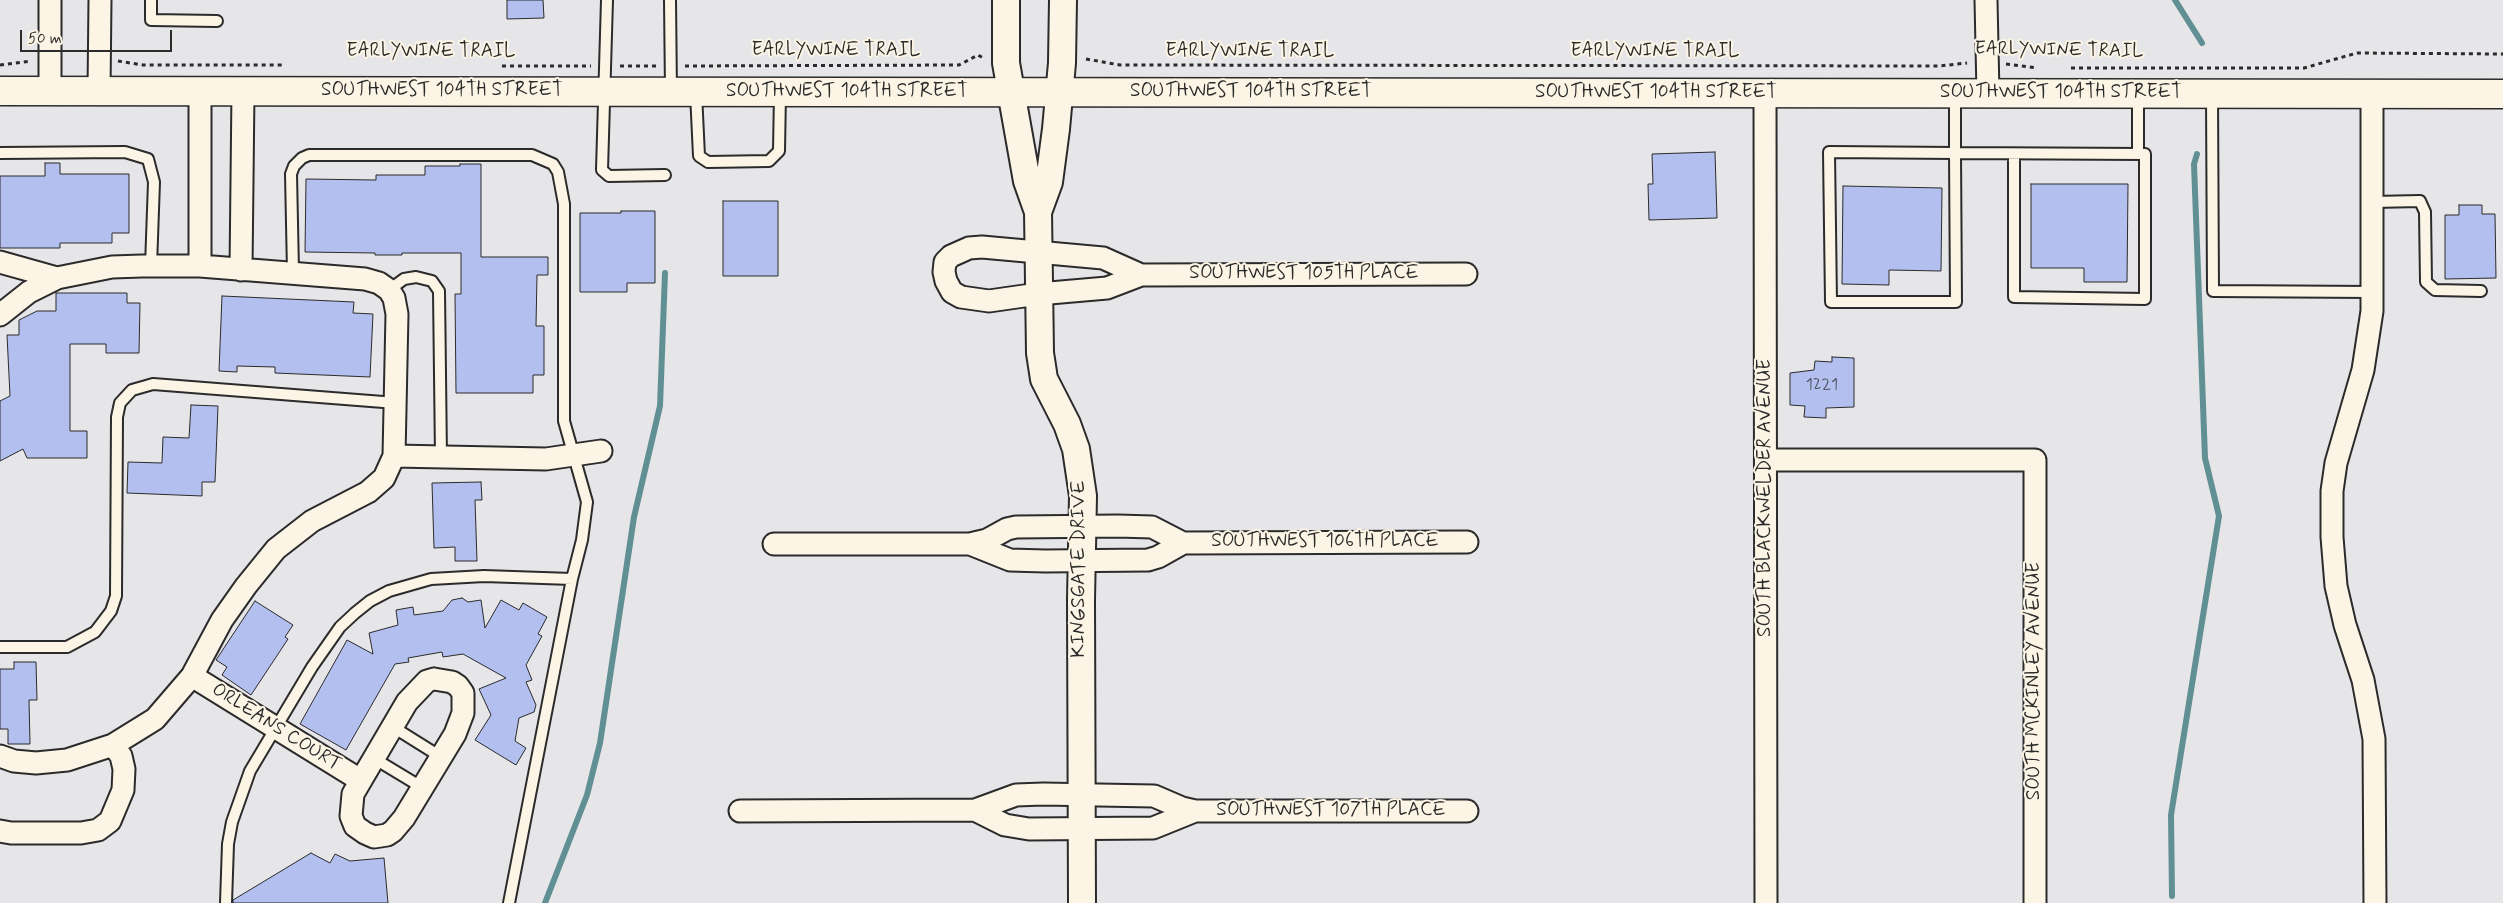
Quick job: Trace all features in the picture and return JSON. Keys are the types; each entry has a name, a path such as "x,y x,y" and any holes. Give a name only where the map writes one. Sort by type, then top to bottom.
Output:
{"main road":[{"name":"SOUTHWEST 104TH STREET","path":"0,91 242,91 606,78 780,92 2503,94"}],"street":[{"path":"50,0 50,91"},
{"path":"99,91 100,0"},
{"name":"KINGSGATE DRIVE","path":"1006,0 1006,63 1027,181 1038,212 1038,328 1044,379 1067,424 1076,448 1083,496 1081,561 1082,903"},
{"name":"KINGSGATE DRIVE","path":"1038,212 1049,182 1062,63 1063,0"},
{"path":"1986,0 1988,93"},
{"path":"200,90 200,266"},
{"path":"241,270 242,91"},
{"name":"SOUTH BLACKWELDER AVENUE","path":"1765,93 1766,903"},
{"path":"2372,94 2372,311 2363,370 2336,463 2332,491 2332,537 2336,586 2345,625 2363,680 2374,739 2375,903"},
{"name":"SOUTHWEST 105TH PLACE","path":"1141,275 1103,258 1038,251 969,248 950,256 945,262 944,272 952,292 961,297 974,300 1004,300 1038,294 1107,288 1141,275 1466,274"},
{"path":"0,262 57,278"},
{"path":"0,315 29,292 57,278 112,267 151,266 200,266 365,279 380,283 389,290 394,298 397,314 394,456 384,478 368,492 312,521 276,549 222,620 192,676 155,719 113,746 67,760 36,763 14,761 0,756"},
{"path":"394,456 546,459 601,450"},
{"name":"SOUTH MCKINLEY AVENUE","path":"1766,460 2035,460 2035,903"},
{"name":"SOUTHWEST 106TH PLACE","path":"774,544 970,544 987,540 1007,529 1016,527 1152,527 1183,542 1467,542"},
{"name":"SOUTHWEST 106TH PLACE","path":"970,544 1010,560 1081,561 1148,560 1158,557 1183,542"},
{"name":"ORLEANS COURT","path":"192,676 360,780"},
{"name":"ORLEANS COURT","path":"443,679 458,686 464,701 463,713 455,734 441,757 393,831 387,835 374,837 355,826 351,816 353,794 360,780 375,759 407,702 427,681 443,679"},
{"path":"0,831 10,833 81,834 98,830 110,821 123,790 124,769 121,756 113,746"},
{"name":"SOUTHWEST 107TH PLACE","path":"740,811 975,810 1016,795 1081,794 1154,796 1182,808 1195,811 1468,811"},
{"name":"SOUTHWEST 107TH PLACE","path":"975,810 1015,828 1082,829 1153,828 1195,811"}],"lane":[{"path":"151,0 151,20 216,21"},
{"path":"607,0 602,170 609,176 665,175"},
{"path":"670,0 679,83 699,156 708,162 769,161 779,150 780,92"},
{"path":"1955,93 1955,153 1956,302 1831,302 1829,152 1955,153 2014,154 2145,154 2144,298 2014,297 2014,154"},
{"path":"2138,94 2138,154"},
{"path":"2212,94 2213,291 2373,292"},
{"path":"0,153 125,152 148,159 154,182 151,266"},
{"path":"293,272 291,174 294,166 302,158 309,155 532,154 554,164 562,186 564,204 564,413 573,456 587,502 582,540 572,579 509,903"},
{"path":"2373,202 2420,201 2425,212 2426,282 2435,290 2481,291"},
{"path":"389,290 404,279 416,277 432,281 439,291 441,457"},
{"path":"0,647 68,647 94,632 111,611 116,589 117,417 120,403 132,390 153,384 396,403"},
{"path":"226,903 226,869 232,822 250,772 274,728 340,627 370,601 412,584 447,577 572,579"},
{"path":"393,727 441,757"},
{"path":"375,759 422,788"}],"path":[{"name":"EARLYWINE TRAIL","path":"2063,68 2304,68 2357,53 2503,54"},
{"name":"EARLYWINE TRAIL","path":"499,66 606,78 679,83 959,64 978,56 989,61 1006,63"},
{"name":"EARLYWINE TRAIL","path":"1062,63 1081,62 1088,58 1096,62 1120,65 1939,66 1957,63 2044,68"},
{"path":"0,65 15,62 50,61"},
{"path":"100,61 143,64 287,66"}],"building":[{"path":"507,0 543,0 544,18 507,19"},
{"path":"1715,152 1717,218 1649,220 1648,184 1653,184 1652,154"},
{"path":"45,163 60,163 60,174 129,174 129,233 112,233 112,243 60,243 60,248 0,248 0,176 45,176"},
{"path":"460,164 481,164 481,257 548,257 548,275 537,275 536,326 544,326 544,375 533,375 533,393 456,393 455,294 461,294 461,253 375,255 375,253 305,252 306,179 376,180 376,175 425,175 425,166 460,166"},
{"path":"2031,184 2128,184 2127,282 2084,282 2084,268 2031,268"},
{"path":"1843,186 1942,188 1941,271 1889,270 1889,285 1842,284"},
{"path":"723,201 778,201 778,276 723,276"},
{"path":"2459,205 2482,205 2482,214 2495,214 2496,278 2445,279 2445,215 2459,215"},
{"path":"621,211 655,211 655,283 627,283 627,292 580,292 580,213 621,213"},
{"path":"56,293 127,293 127,303 140,303 139,353 106,353 106,344 70,344 70,431 87,431 87,458 27,458 23,449 0,461 0,401 10,396 7,335 19,335 19,320 37,311 56,311"},
{"path":"222,296 354,302 353,313 373,314 370,377 275,373 275,367 237,366 237,372 219,371"},
{"path":"1832,357 1854,358 1854,407 1826,408 1826,418 1804,417 1805,406 1790,405 1790,373 1814,370 1815,361 1832,362"},
{"path":"191,405 218,406 215,482 202,482 202,496 127,493 128,462 162,463 163,437 189,438"},
{"path":"481,482 482,500 475,500 477,561 455,561 455,547 434,548 432,483"},
{"path":"462,598 468,602 481,600 485,628 501,600 519,610 523,603 547,617 538,634 542,636 526,665 532,680 526,682 536,705 534,712 519,718 515,741 526,748 516,765 475,740 491,715 479,689 506,678 463,654 443,657 442,652 408,658 409,662 395,664 346,750 300,724 347,640 373,654 369,633 398,625 396,610 413,607 414,615 443,611 452,600"},
{"path":"255,601 293,625 285,637 288,639 251,695 222,675 227,667 216,660"},
{"path":"14,662 36,662 37,700 29,700 30,744 8,744 8,729 0,729 0,669 14,669"},
{"path":"311,853 330,863 335,854 350,861 384,858 388,903 233,903 233,900"}],"waterway":[{"path":"2175,0 2202,43"},
{"path":"2172,896 2171,815 2219,516 2205,458 2194,164 2197,154"},
{"path":"545,903 587,795 600,743 634,517 660,406 665,273"}]}
